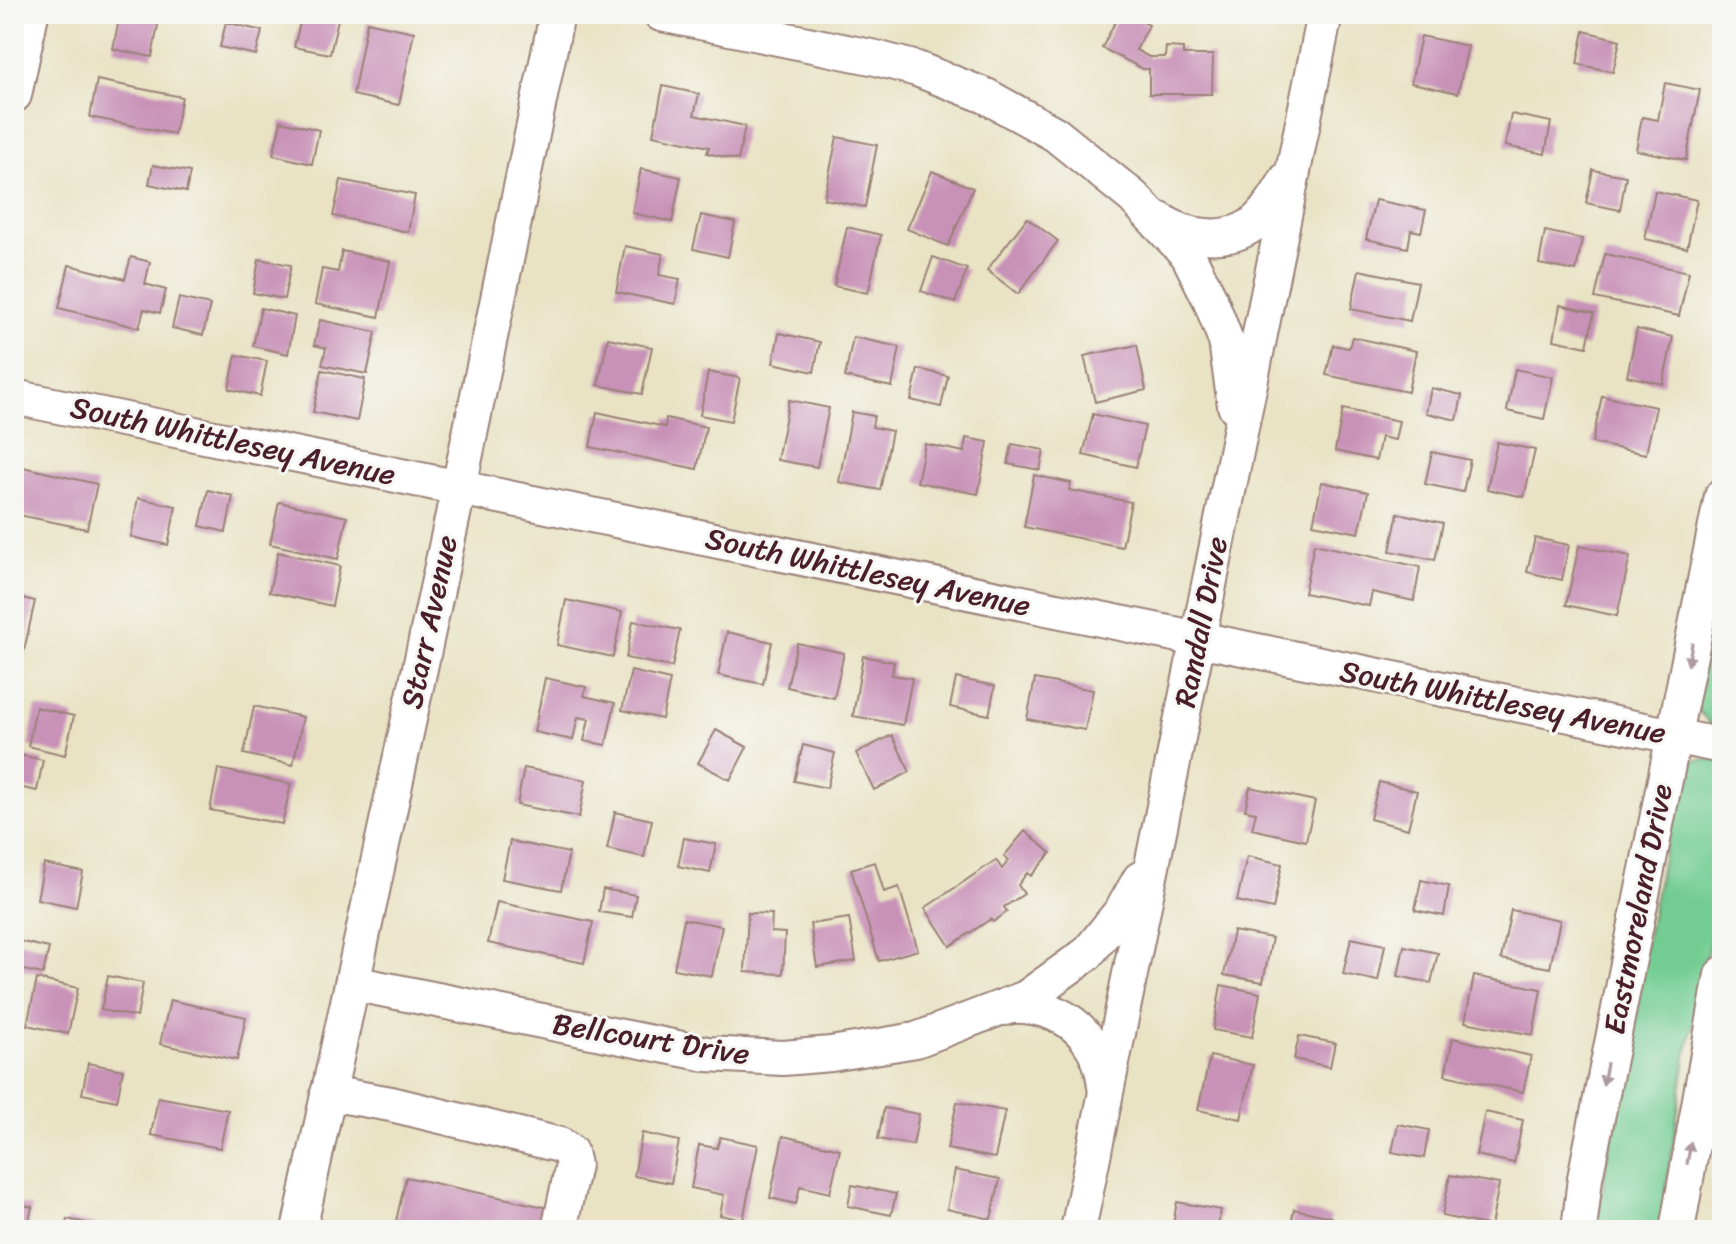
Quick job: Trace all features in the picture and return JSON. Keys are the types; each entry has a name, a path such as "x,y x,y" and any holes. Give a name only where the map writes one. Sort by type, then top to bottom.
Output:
{"street":[{"path":"14,95 31,14"},
{"name":"Starr Avenue","path":"299,1230 557,14"},
{"path":"661,14 887,60 964,85 1012,107 1055,134 1150,213 1188,255 1200,275 1219,320 1231,364 1237,448"},
{"name":"Randall Drive","path":"1078,1230 1325,14"},
{"path":"1150,213 1168,226 1194,235 1224,235 1238,231 1251,225 1262,214 1294,166"},
{"name":"South Whittlesey Avenue","path":"14,397 1722,746"},
{"name":"Eastmoreland Drive","path":"1579,1230 1585,1178 1722,496"},
{"name":"Bellcourt Drive","path":"352,983 686,1051 734,1057 783,1058 877,1048 932,1035 1026,998 1087,954 1123,909 1155,850"},
{"path":"1677,1230 1722,975"},
{"name":"Bellcourt Drive","path":"996,1010 1013,1005 1064,1016 1081,1030 1093,1046 1101,1062 1105,1096"},
{"path":"328,1093 391,1104 560,1145 570,1152 573,1165 559,1230"}],"green space":[{"path":"1722,559 1722,729 1712,727 1695,706"},
{"path":"1712,759 1722,763 1722,882 1686,1057 1660,1230 1596,1230 1625,1047 1679,779 1696,760"}],"building":[{"path":"120,14 160,14 152,57 113,49"},
{"path":"302,14 339,15 330,54 294,47"},
{"path":"1119,14 1128,14 1149,25 1136,50 1149,57 1165,57 1166,47 1183,48 1183,55 1213,55 1212,94 1149,94 1149,69 1143,69 1102,48"},
{"path":"226,22 262,31 256,55 220,47"},
{"path":"367,22 414,32 399,105 353,95"},
{"path":"1584,31 1620,40 1613,72 1577,64"},
{"path":"1421,36 1468,46 1458,93 1411,83"},
{"path":"97,80 182,97 174,134 90,117"},
{"path":"1665,83 1700,90 1686,160 1636,150 1642,117 1658,120"},
{"path":"663,86 699,94 694,115 745,126 738,160 707,153 709,147 653,135"},
{"path":"1511,114 1551,122 1545,154 1505,146"},
{"path":"281,121 319,130 312,164 273,155"},
{"path":"837,137 877,145 865,207 824,199"},
{"path":"153,165 190,172 186,192 149,184"},
{"path":"641,169 681,177 672,222 632,213"},
{"path":"1593,170 1626,176 1620,210 1586,203"},
{"path":"932,171 973,188 948,246 907,229"},
{"path":"341,180 415,195 408,232 333,216"},
{"path":"1655,191 1697,200 1687,248 1645,239"},
{"path":"1375,200 1426,210 1421,232 1411,230 1408,248 1366,239"},
{"path":"701,215 735,222 728,257 693,249"},
{"path":"1027,218 1058,241 1018,294 987,270"},
{"path":"847,227 881,235 868,293 834,286"},
{"path":"1545,231 1582,239 1576,271 1539,264"},
{"path":"625,246 663,254 659,275 680,279 675,304 616,292"},
{"path":"342,251 390,261 379,317 315,304 322,269 338,272"},
{"path":"1605,254 1689,272 1679,316 1595,298"},
{"path":"131,257 150,262 145,284 166,290 160,313 144,309 139,328 59,308 69,265 125,279"},
{"path":"933,257 967,269 955,303 921,291"},
{"path":"259,259 291,265 284,299 253,293"},
{"path":"1359,270 1418,282 1410,321 1351,309"},
{"path":"179,298 210,305 203,335 172,328"},
{"path":"1560,305 1594,313 1587,347 1554,340"},
{"path":"261,308 295,316 288,354 253,346"},
{"path":"320,320 376,332 367,374 322,365 326,348 314,345"},
{"path":"1637,329 1673,337 1663,384 1627,376"},
{"path":"779,333 820,342 814,372 773,363"},
{"path":"853,337 900,347 892,387 845,377"},
{"path":"1352,337 1416,351 1408,392 1326,375 1333,345 1349,348"},
{"path":"608,338 652,347 642,394 598,385"},
{"path":"1137,345 1146,390 1095,402 1084,356"},
{"path":"236,355 267,361 260,396 229,389"},
{"path":"918,369 948,376 941,407 911,400"},
{"path":"1515,369 1553,377 1544,419 1507,411"},
{"path":"322,370 365,379 357,421 313,412"},
{"path":"708,372 740,378 731,421 700,415"},
{"path":"1431,388 1462,395 1457,420 1426,413"},
{"path":"1602,396 1656,407 1646,454 1592,443"},
{"path":"789,400 829,408 817,467 777,460"},
{"path":"1343,409 1399,421 1395,440 1381,437 1376,460 1335,451"},
{"path":"597,412 665,427 666,418 706,427 697,469 590,447"},
{"path":"852,412 874,416 872,427 892,431 880,490 839,482"},
{"path":"1093,414 1145,426 1136,467 1083,455"},
{"path":"966,438 988,442 978,494 917,482 925,444 964,452"},
{"path":"1497,442 1535,450 1524,497 1487,489"},
{"path":"1012,444 1044,450 1040,470 1008,464"},
{"path":"1432,452 1470,460 1463,492 1425,484"},
{"path":"14,465 97,484 87,529 14,514"},
{"path":"1034,475 1071,483 1069,490 1131,502 1122,547 1024,527"},
{"path":"1322,482 1368,492 1359,533 1313,524"},
{"path":"208,490 233,496 226,532 200,526"},
{"path":"138,498 176,506 168,545 131,537"},
{"path":"279,502 347,517 338,559 270,544"},
{"path":"1398,513 1443,523 1435,560 1390,551"},
{"path":"1535,538 1569,545 1562,580 1527,572"},
{"path":"1314,544 1420,567 1414,601 1372,592 1369,606 1304,593"},
{"path":"1579,546 1630,556 1617,616 1566,605"},
{"path":"278,552 340,566 332,606 269,592"},
{"path":"14,596 35,601 20,669 14,668"},
{"path":"566,600 622,612 613,657 557,645"},
{"path":"633,621 680,630 672,667 626,658"},
{"path":"727,632 772,642 763,684 718,675"},
{"path":"797,643 844,653 834,698 787,687"},
{"path":"863,656 894,662 892,675 912,678 903,725 853,716"},
{"path":"631,671 670,680 662,719 622,710"},
{"path":"545,678 586,687 584,696 615,703 606,745 584,741 589,719 578,717 573,740 534,732"},
{"path":"956,678 995,686 989,715 950,707"},
{"path":"1035,679 1093,690 1085,730 1027,719"},
{"path":"254,706 303,717 293,765 244,754"},
{"path":"36,707 74,716 65,755 28,746"},
{"path":"716,730 747,747 730,780 698,763"},
{"path":"892,735 910,772 874,790 856,753"},
{"path":"803,745 835,753 827,788 794,781"},
{"path":"14,754 43,760 37,791 14,786"},
{"path":"524,768 586,780 579,817 517,805"},
{"path":"218,769 291,784 282,824 210,810"},
{"path":"1379,782 1417,791 1408,829 1370,819"},
{"path":"1250,787 1315,801 1306,841 1252,829 1256,812 1245,810"},
{"path":"615,812 652,820 644,857 607,849"},
{"path":"1025,831 1051,853 1031,876 1027,873 1018,885 1024,894 1004,907 1007,912 950,946 925,908 996,860 1002,869 1009,860 1004,856"},
{"path":"684,838 716,844 710,873 678,866"},
{"path":"510,841 569,853 561,890 502,879"},
{"path":"1247,856 1282,864 1273,909 1237,901"},
{"path":"875,862 884,892 899,887 918,950 879,961 851,869"},
{"path":"44,864 83,872 76,907 37,899"},
{"path":"1421,880 1449,886 1444,916 1415,910"},
{"path":"603,889 636,895 632,917 599,912"},
{"path":"497,902 593,922 584,963 488,943"},
{"path":"1511,910 1560,920 1550,968 1501,959"},
{"path":"748,913 772,914 771,932 785,933 783,974 745,972"},
{"path":"849,918 856,961 817,967 810,924"},
{"path":"684,919 722,926 712,976 674,969"},
{"path":"1233,931 1272,938 1263,982 1224,975"},
{"path":"1351,938 1385,945 1378,981 1343,974"},
{"path":"14,940 49,948 43,974 14,968"},
{"path":"1404,946 1438,953 1431,983 1398,976"},
{"path":"108,976 143,983 137,1017 101,1010"},
{"path":"1474,976 1541,989 1533,1035 1465,1022"},
{"path":"37,979 78,988 68,1034 27,1025"},
{"path":"1221,985 1260,993 1252,1037 1213,1030"},
{"path":"170,1000 246,1017 237,1060 160,1044"},
{"path":"1299,1036 1335,1043 1330,1067 1294,1059"},
{"path":"1453,1038 1531,1056 1523,1092 1445,1075"},
{"path":"1210,1056 1253,1065 1241,1119 1198,1110"},
{"path":"88,1063 123,1070 117,1101 82,1094"},
{"path":"158,1097 228,1110 220,1148 151,1135"},
{"path":"957,1102 1005,1111 995,1158 947,1149"},
{"path":"884,1108 919,1114 913,1145 878,1139"},
{"path":"1485,1112 1523,1120 1514,1163 1476,1155"},
{"path":"1398,1124 1429,1130 1424,1158 1392,1152"},
{"path":"642,1133 679,1141 671,1183 634,1176"},
{"path":"783,1136 840,1149 830,1193 800,1186 796,1204 770,1198"},
{"path":"720,1137 758,1145 743,1220 720,1215 724,1195 691,1188 699,1145 717,1148"},
{"path":"955,1170 1000,1179 991,1219 947,1209"},
{"path":"1450,1175 1499,1184 1491,1226 1442,1216"},
{"path":"406,1177 549,1208 544,1230 394,1230"},
{"path":"852,1185 896,1194 891,1215 848,1206"},
{"path":"1177,1202 1221,1210 1217,1230 1172,1230"},
{"path":"14,1203 32,1207 27,1230 14,1230"},
{"path":"1294,1209 1331,1217 1328,1230 1290,1230"},
{"path":"67,1219 116,1229 116,1230 65,1230"}]}
